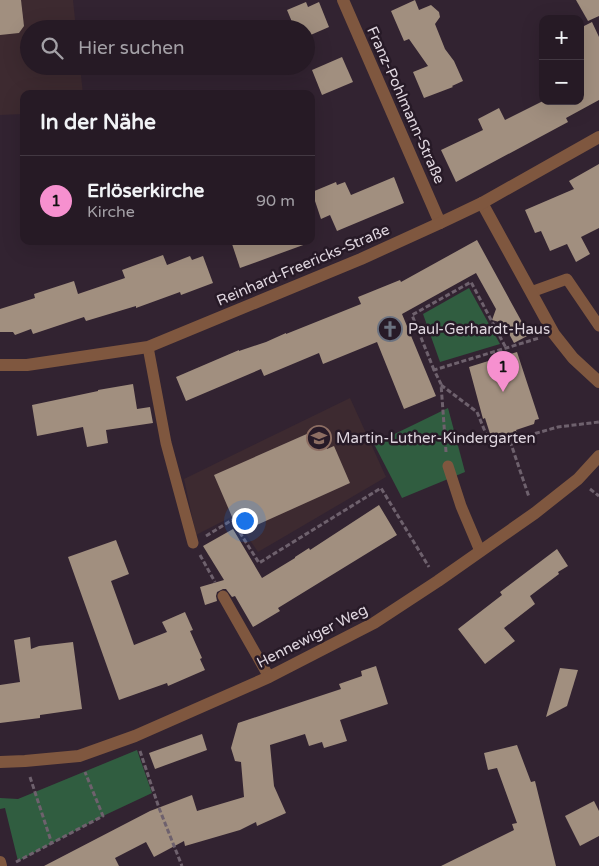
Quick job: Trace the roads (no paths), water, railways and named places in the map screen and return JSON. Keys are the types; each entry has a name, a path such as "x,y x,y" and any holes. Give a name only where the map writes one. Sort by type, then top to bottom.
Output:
{"street":[{"name":"Franz-Pohlmann-Straße","path":"343,0 440,223"},
{"name":"Reinhard-Freericks-Straße","path":"0,365 27,365 148,348 361,259 440,223 482,203 599,137"},
{"path":"482,203 554,334 573,358 599,382"},
{"name":"Hennewiger Weg","path":"0,762 79,756 135,736 269,677 374,623 438,581 535,513 578,479 599,456"},
{"path":"0,862 1,866"}],"lane":[{"path":"531,292 566,279 599,326"},
{"path":"148,348 166,443 193,543"},
{"path":"448,466 461,506 480,551"},
{"path":"223,596 269,677"}],"place":[{"name":"Paul-Gerhardt-Haus","path":"390,329"},
{"name":"Erlöserkirche","path":"503,392"},
{"name":"Martin-Luther-Kindergarten","path":"319,438"}]}
